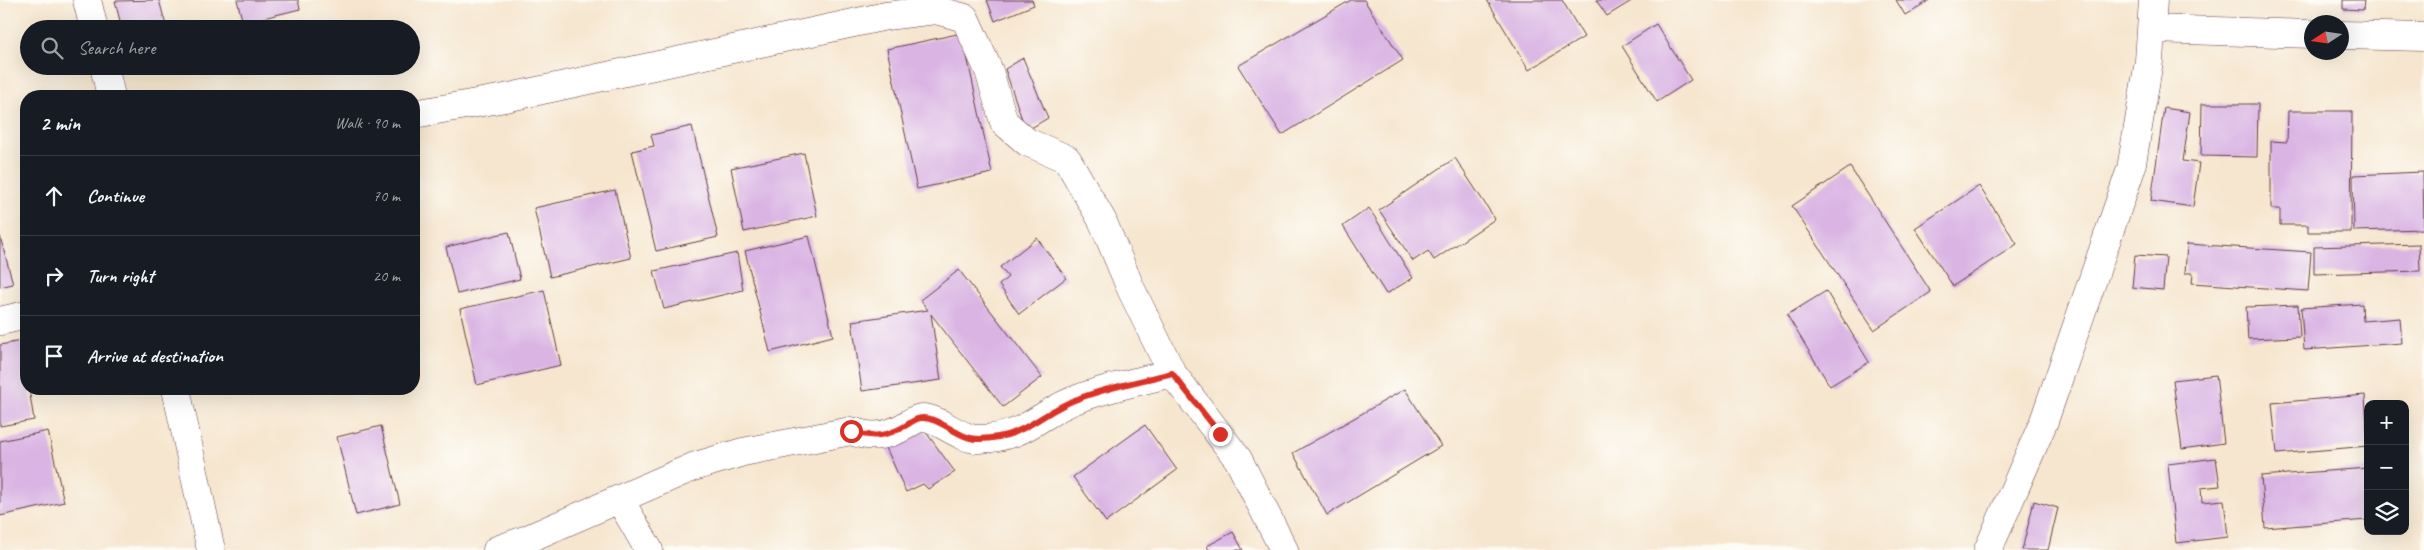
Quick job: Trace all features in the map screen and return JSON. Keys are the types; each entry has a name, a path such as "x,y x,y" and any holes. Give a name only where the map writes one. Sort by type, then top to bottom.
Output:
{"street":[{"path":"87,0 92,20"},
{"path":"1988,550 2044,422 2131,169 2153,29 2154,0"},
{"path":"420,113 505,98 904,7 936,10 965,18 989,70 1004,122 1027,142 1067,159 1102,220 1131,289 1172,373 1238,459 1284,550"},
{"path":"2153,29 2304,34"},
{"path":"2349,35 2424,37"},
{"path":"106,75 110,90"},
{"path":"0,321 20,316"},
{"path":"497,550 620,500 693,467 743,452 851,431 867,436 881,436 921,418 931,419 941,426 976,440 1006,436 1018,432 1054,410 1079,398 1172,373"},
{"path":"177,395 211,550"},
{"path":"620,500 649,550"}],"building":[{"path":"159,0 165,20 120,20 115,1"},
{"path":"237,0 298,0 300,9 255,20 242,20"},
{"path":"987,0 1032,0 1034,5 995,21"},
{"path":"1351,0 1364,0 1403,60 1282,135 1238,66"},
{"path":"1487,0 1562,0 1584,37 1529,70"},
{"path":"1596,0 1633,0 1607,16"},
{"path":"1896,0 1930,0 1905,15"},
{"path":"2343,0 2364,0 2363,10 2343,9"},
{"path":"1656,24 1691,80 1657,102 1622,46"},
{"path":"962,33 992,173 917,189 887,49"},
{"path":"1023,58 1048,118 1026,131 1005,69"},
{"path":"2202,104 2258,104 2257,157 2201,156"},
{"path":"2164,108 2190,112 2183,161 2199,163 2193,207 2151,201"},
{"path":"2288,111 2352,111 2351,232 2308,232 2308,225 2280,225 2280,209 2271,209 2271,141 2287,142"},
{"path":"692,126 718,237 656,251 632,151 654,146 651,135"},
{"path":"804,153 817,216 744,232 731,168"},
{"path":"1455,158 1495,219 1434,260 1428,251 1413,261 1379,210"},
{"path":"1850,167 1931,292 1874,330 1792,206"},
{"path":"2423,172 2424,229 2354,231 2353,175"},
{"path":"1979,186 2017,244 1953,286 1915,228"},
{"path":"615,190 631,258 550,277 534,208"},
{"path":"1369,208 1413,278 1386,294 1343,226"},
{"path":"509,232 520,279 457,294 446,247"},
{"path":"0,236 13,284 0,287"},
{"path":"809,236 833,336 770,352 745,251"},
{"path":"1037,238 1066,278 1019,314 999,285 1008,277 1000,267"},
{"path":"2187,244 2311,252 2308,291 2192,283 2193,273 2185,273"},
{"path":"2419,244 2420,271 2314,274 2314,247"},
{"path":"737,253 743,290 664,309 654,271"},
{"path":"2135,255 2166,257 2163,290 2132,287"},
{"path":"959,270 1042,377 1003,407 931,314 941,380 862,391 852,321 928,310 920,300"},
{"path":"544,290 561,365 477,385 460,309"},
{"path":"1826,291 1869,362 1830,386 1787,315"},
{"path":"2362,304 2363,321 2400,318 2402,343 2304,350 2301,308"},
{"path":"2298,305 2300,337 2248,339 2246,307"},
{"path":"20,341 20,395 30,395 34,420 0,426 0,345"},
{"path":"2216,375 2224,443 2182,449 2173,380"},
{"path":"1405,389 1441,446 1327,515 1293,453"},
{"path":"2365,395 2364,446 2277,454 2272,403"},
{"path":"920,424 955,472 928,489 923,484 906,492 884,443"},
{"path":"1145,425 1177,470 1106,522 1073,477"},
{"path":"381,426 400,504 356,515 337,437"},
{"path":"48,431 64,502 0,516 0,441"},
{"path":"2216,458 2220,486 2201,488 2202,502 2224,500 2228,537 2176,543 2168,464"},
{"path":"2364,468 2364,520 2265,528 2261,476"},
{"path":"2034,501 2058,508 2048,550 2022,550"},
{"path":"1233,532 1243,550 1209,550 1207,546"}],"route":[{"path":"851,431 867,436 881,436 921,418 931,419 941,426 976,440 1006,436 1036,423 1054,410 1079,398 1172,373 1220,434"}]}
